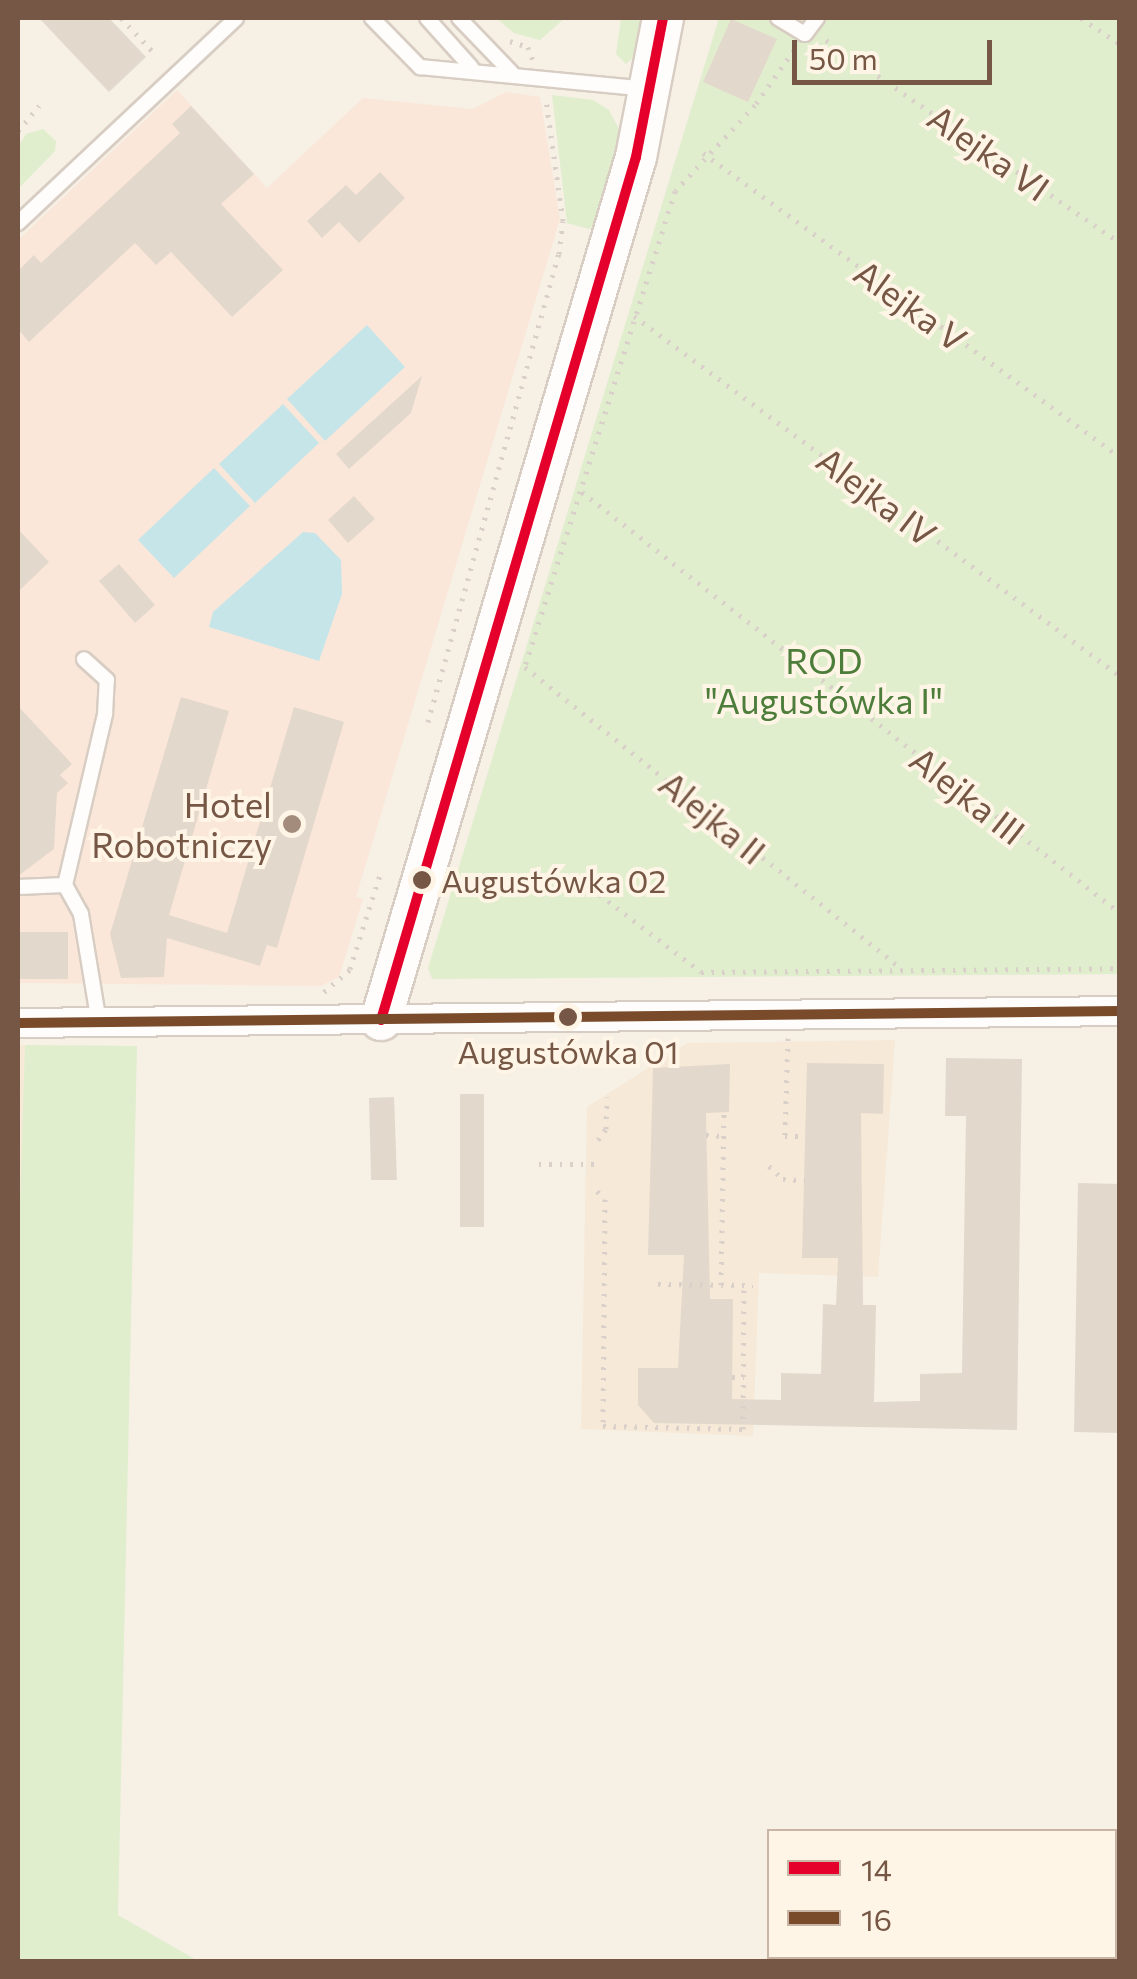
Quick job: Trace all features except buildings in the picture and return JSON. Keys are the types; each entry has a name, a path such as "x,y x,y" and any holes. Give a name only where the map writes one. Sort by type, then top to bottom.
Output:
{"street":[{"path":"380,1020 653,90 663,18"},
{"path":"18,1023 1120,1011"}],"lane":[{"path":"18,223 236,18"},
{"path":"372,18 420,68 471,68 653,90"},
{"path":"427,18 471,68"},
{"path":"460,18 513,74"},
{"path":"778,18 806,34 817,18"},
{"path":"84,659 107,680 104,714 65,884 81,914 99,1022"},
{"path":"18,887 65,884"}],"path":[{"path":"123,18 157,56"},
{"path":"1081,18 1120,44"},
{"path":"582,492 675,191 703,153 754,105 806,34"},
{"name":"Alejka VI","path":"806,34 848,54 1120,243"},
{"path":"428,722 559,254 563,221 545,95"},
{"path":"18,131 39,106"},
{"name":"Alejka V","path":"703,153 1120,456"},
{"name":"Alejka IV","path":"634,316 1120,676"},
{"name":"Alejka II","path":"582,492 525,667 900,967"},
{"name":"Alejka III","path":"582,492 1120,912"},
{"path":"288,1021 296,1006 343,980 381,872"},
{"path":"583,882 701,972 900,967 1120,968"},
{"path":"791,1015 785,1136 805,1136"},
{"path":"598,1140 606,1129 607,1098"},
{"path":"721,1285 724,1112"},
{"path":"706,1135 724,1136"},
{"path":"539,1164 598,1164"},
{"path":"769,1166 784,1179 805,1180"},
{"path":"598,1191 605,1199 602,1426 743,1428 744,1285"},
{"path":"658,1284 754,1285"},
{"path":"732,1377 744,1377"}],"shaded area":[{"path":"177,90 267,188 363,98 473,109 506,92 540,97 560,219 356,897 363,899 339,977 321,986 18,983 18,240"},
{"path":"895,1040 878,1277 759,1273 753,1436 581,1429 587,1107 687,1043"},
{"path":"25,1045 24,1149 19,1265 18,1046"}],"green space":[{"path":"496,18 565,18 540,40 514,33"},
{"path":"621,18 646,18 637,54 626,64 616,54"},
{"name":"ROD \"Augustówka I\"","path":"719,18 1119,18 1119,974 432,979 428,968"},
{"path":"552,95 593,100 609,110 620,131 601,220 589,229 567,223"},
{"path":"43,129 56,141 55,151 18,189 18,147 26,134"},
{"path":"25,1045 137,1046 118,1915 198,1961 18,1961 18,1265"}],"water":[{"path":"367,325 405,367 325,441 287,399"},
{"path":"283,404 319,443 255,503 219,464"},
{"path":"214,468 250,506 174,578 138,540"},
{"path":"303,532 315,533 341,560 342,594 319,661 209,627 213,612"}],"transit line":[{"name":"14","path":"381,1020 636,157 663,18"},
{"name":"16","path":"18,1023 1120,1011"}],"place":[{"name":"Hotel Robotniczy","path":"292,824"},
{"name":"Augustówka 02","path":"422,880"},
{"name":"Augustówka 01","path":"568,1017"}]}
